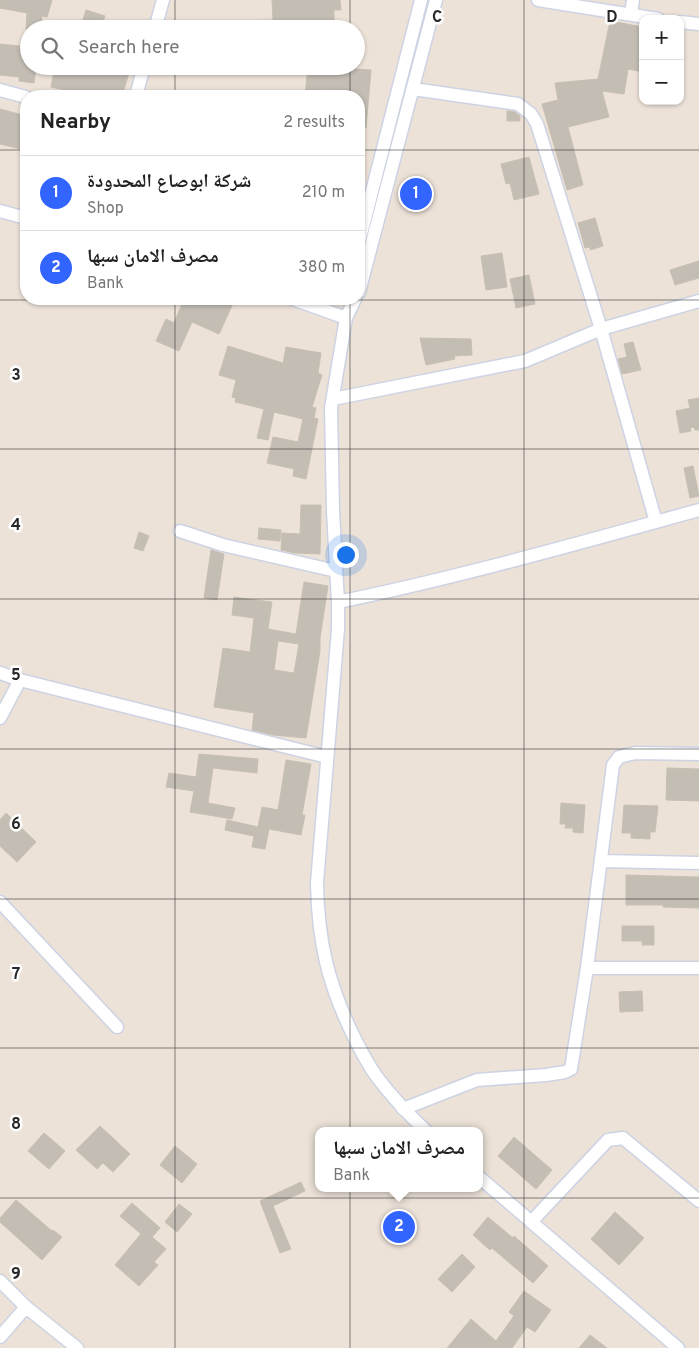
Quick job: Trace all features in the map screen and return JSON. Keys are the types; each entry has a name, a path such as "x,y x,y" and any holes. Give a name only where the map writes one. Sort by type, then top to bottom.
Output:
{"street":[{"path":"157,20 163,0"},
{"path":"365,219 421,0"},
{"path":"365,269 436,0"},
{"path":"538,0 639,15"},
{"path":"631,14 633,0"},
{"path":"684,22 699,24"},
{"path":"138,90 142,75"},
{"path":"413,89 518,104 531,114 537,124 601,329 656,522"},
{"path":"0,90 20,95"},
{"path":"0,211 20,216"},
{"path":"332,398 525,361 601,329 699,302"},
{"path":"325,305 347,309 332,398 332,474 338,629 317,883 318,916 329,978 337,1002 362,1053 375,1076 422,1127"},
{"path":"338,602 389,592 519,559 699,510"},
{"path":"180,532 223,545 336,571"},
{"path":"0,672 20,680 327,757"},
{"path":"0,718 20,680"},
{"path":"404,1109 477,1080 546,1075 565,1072 571,1069 587,968 614,765 619,757 635,752 699,754"},
{"path":"601,861 699,863"},
{"path":"0,902 117,1026"},
{"path":"587,968 699,968"},
{"path":"531,1222 608,1140 623,1138 699,1201"},
{"path":"483,1180 678,1348"},
{"path":"0,1281 26,1307 77,1348"},
{"path":"0,1337 26,1307"}],"building":[{"path":"0,0 52,0 47,17 42,16 42,20 27,20 27,13 0,8"},
{"path":"272,0 340,0 341,10 334,10 334,20 273,20"},
{"path":"86,10 105,16 103,20 83,20"},
{"path":"610,21 639,26 639,71 628,69 624,94 602,91 609,117 568,127 583,185 567,190 542,104 558,100 555,83 598,79"},
{"path":"0,44 20,46 20,75 35,75 34,83 19,81 19,77 0,75"},
{"path":"365,70 371,70 366,128 365,90 306,90 307,75 365,75"},
{"path":"53,75 128,75 124,90 65,90 51,87"},
{"path":"0,109 20,114 20,149 0,144"},
{"path":"507,111 515,112 520,116 520,121 507,121"},
{"path":"529,157 539,194 514,200 510,183 506,184 501,164"},
{"path":"595,218 603,246 590,250 590,247 585,248 578,223"},
{"path":"502,253 507,287 486,290 481,256"},
{"path":"699,261 699,278 675,285 670,270"},
{"path":"529,275 535,304 516,308 510,279"},
{"path":"182,305 232,305 219,334 192,322 179,351 156,341 166,319 174,323"},
{"path":"420,338 471,339 472,355 454,356 455,359 426,365"},
{"path":"633,342 641,370 622,374 618,359 627,357 624,344"},
{"path":"228,346 283,363 286,347 321,353 318,373 322,375 312,407 316,408 314,418 318,419 306,479 293,476 294,469 267,463 273,437 298,442 303,419 274,412 268,440 257,438 264,409 235,402 236,398 232,397 236,380 219,375"},
{"path":"699,398 699,430 695,430 694,427 690,428 691,431 680,433 676,411 690,408 688,400"},
{"path":"693,466 699,496 690,498 684,468"},
{"path":"301,505 321,505 320,554 295,553 281,550 282,533 300,534"},
{"path":"259,528 281,530 280,541 258,539"},
{"path":"139,532 149,536 143,551 134,548"},
{"path":"211,550 224,554 217,600 204,598"},
{"path":"304,582 328,586 306,738 273,735 252,730 254,713 214,707 223,648 250,652 254,618 232,615 234,597 272,602 268,629 296,634","holes":["278,641 299,644 294,673 274,670"]},
{"path":"199,754 258,759 257,773 213,768 208,803 235,808 232,819 190,812 194,791 166,787 169,773 196,777"},
{"path":"286,760 311,764 302,815 305,815 301,835 269,829 265,849 252,847 254,836 225,830 227,820 258,827 262,807 278,810"},
{"path":"667,768 699,769 699,801 666,800"},
{"path":"561,803 585,805 583,833 573,832 573,828 565,828 566,824 560,824"},
{"path":"624,805 658,806 655,832 650,832 650,839 631,838 631,833 622,833"},
{"path":"6,813 36,842 17,862 0,846 0,820"},
{"path":"626,875 699,877 699,908 663,907 663,905 626,905"},
{"path":"622,926 654,926 654,945 642,945 642,941 622,941"},
{"path":"642,991 643,1011 620,1012 619,992"},
{"path":"100,1126 130,1154 113,1172 103,1163 97,1169 76,1150"},
{"path":"44,1133 65,1151 49,1169 28,1151"},
{"path":"514,1137 552,1170 536,1189 498,1156"},
{"path":"175,1146 197,1164 182,1183 160,1165"},
{"path":"301,1182 305,1191 273,1206 291,1249 280,1253 260,1201"},
{"path":"16,1200 52,1231 62,1237 42,1260 0,1222 0,1218"},
{"path":"132,1203 160,1228 152,1237 166,1249 154,1262 158,1265 139,1286 115,1265 141,1234 120,1216"},
{"path":"179,1204 192,1214 177,1232 165,1222"},
{"path":"615,1212 644,1238 619,1265 591,1239"},
{"path":"488,1217 513,1238 514,1236 548,1266 533,1283 492,1248 490,1250 473,1235"},
{"path":"462,1254 475,1267 452,1292 438,1279"},
{"path":"524,1291 551,1310 535,1332 527,1327 512,1348 447,1348 471,1319 496,1341 514,1316 509,1312"},
{"path":"590,1335 607,1348 579,1348"}],"place":[{"name":"شركة ابوصاع المحدودة","path":"416,194"},
{"name":"مصرف الامان سبها","path":"399,1227"}]}
